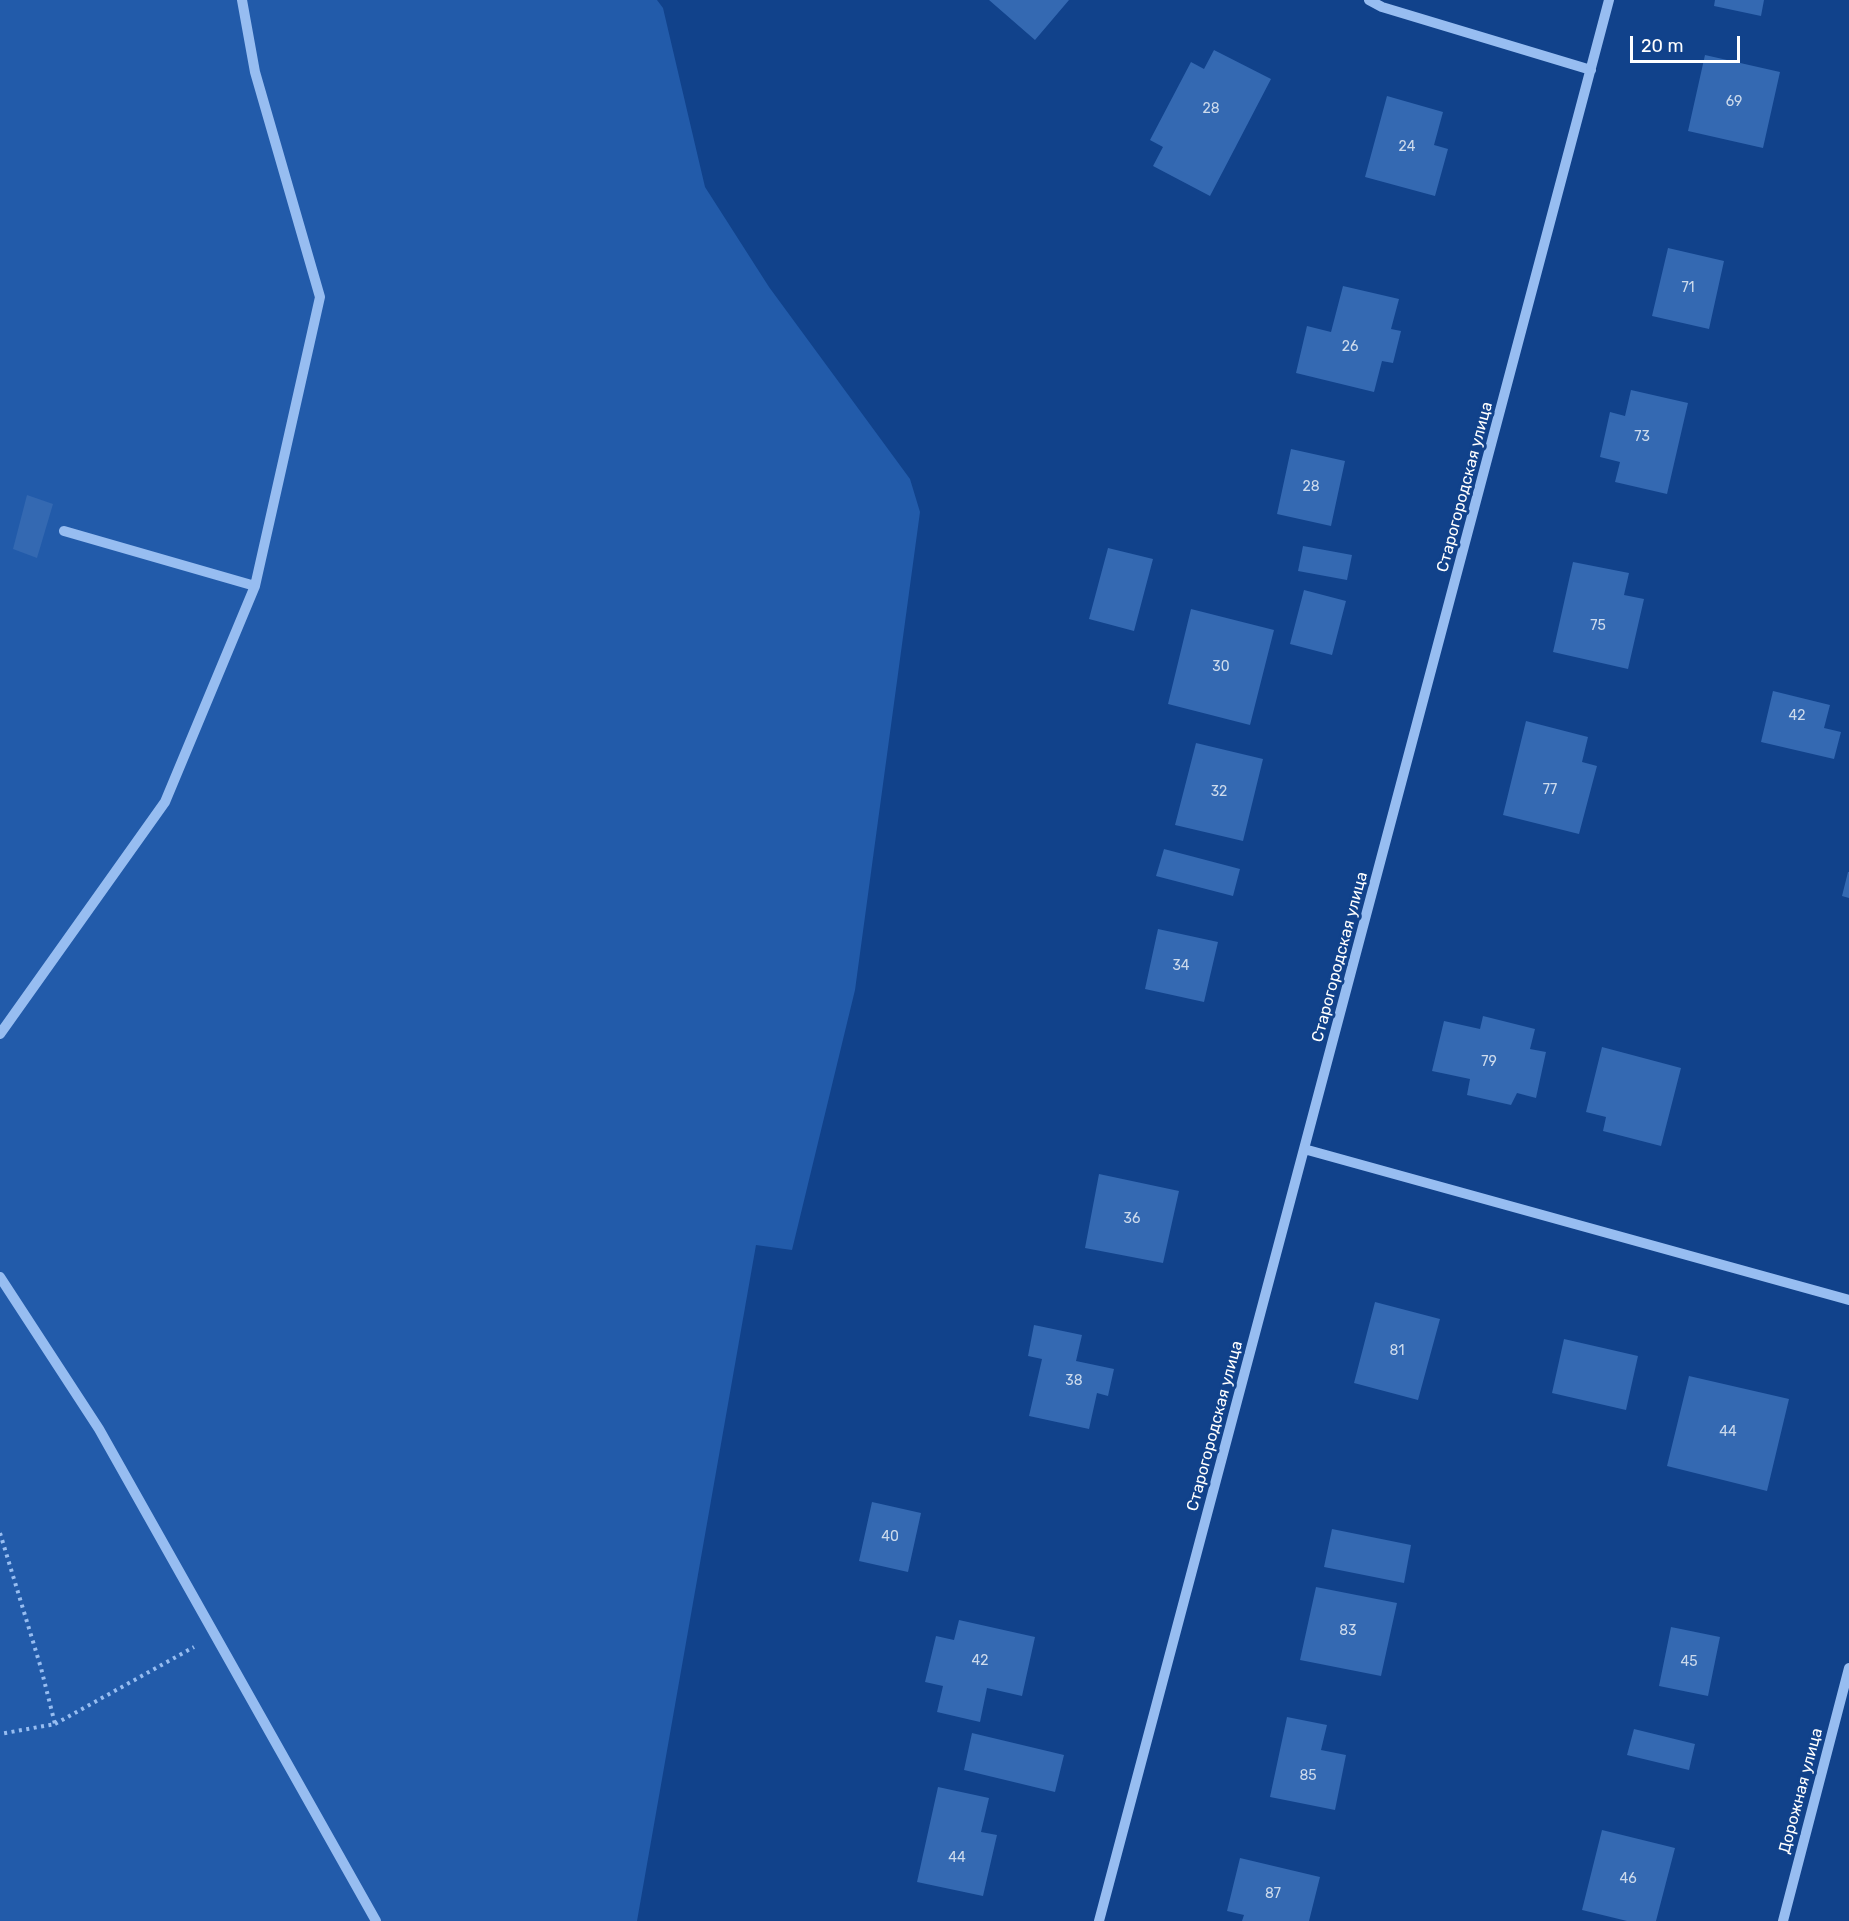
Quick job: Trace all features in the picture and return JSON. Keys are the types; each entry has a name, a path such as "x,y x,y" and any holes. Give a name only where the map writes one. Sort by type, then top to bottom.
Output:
{"street":[{"path":"0,1034 165,802 255,586 320,297 255,72 242,0"},
{"path":"1369,0 1382,7 1591,70"},
{"name":"Старогородская улица","path":"1100,1921 1609,0"},
{"path":"64,531 255,586"},
{"path":"1305,1149 1849,1300"},
{"path":"0,1277 99,1429 376,1921"},
{"name":"Дорожная улица","path":"1783,1921 1849,1668"}],"path":[{"path":"0,1533 41,1668 55,1724"},
{"path":"0,1734 55,1724 216,1636"}],"shaded area":[{"path":"0,0 657,0 663,8 705,187 769,287 910,479 920,512 855,990 792,1250 756,1245 637,1921 0,1921"}],"building":[{"path":"989,0 1069,0 1035,40"},
{"path":"1715,0 1764,0 1761,16 1714,6"},
{"path":"1214,50 1271,79 1210,196 1153,166 1163,147 1150,140 1191,62 1204,69"},
{"path":"1705,55 1780,72 1763,148 1688,131"},
{"path":"1387,96 1443,112 1434,145 1448,149 1435,196 1365,177"},
{"path":"1668,248 1724,261 1709,329 1652,316"},
{"path":"1343,286 1399,299 1391,329 1401,331 1393,363 1382,361 1374,392 1296,373 1307,326 1331,332"},
{"path":"1631,390 1688,403 1667,494 1615,482 1620,462 1600,457 1610,412 1625,416"},
{"path":"1291,449 1345,461 1331,526 1277,514"},
{"path":"27,495 53,504 37,558 13,549"},
{"path":"1303,546 1352,555 1347,580 1298,571"},
{"path":"1108,548 1153,559 1134,631 1089,619"},
{"path":"1573,562 1629,573 1624,595 1644,599 1628,669 1553,652"},
{"path":"1304,590 1346,601 1332,655 1290,644"},
{"path":"1191,609 1274,630 1250,725 1168,704"},
{"path":"1773,691 1830,705 1824,728 1841,732 1834,759 1761,742"},
{"path":"1526,721 1588,737 1582,762 1597,766 1579,834 1503,815"},
{"path":"1196,743 1263,759 1243,841 1175,825"},
{"path":"1164,849 1240,869 1233,896 1156,876"},
{"path":"1849,872 1849,898 1842,896"},
{"path":"1158,929 1218,942 1204,1002 1145,989"},
{"path":"1483,1016 1535,1029 1530,1049 1546,1052 1536,1098 1517,1093 1511,1105 1467,1095 1470,1079 1432,1071 1444,1021 1480,1029"},
{"path":"1602,1047 1681,1068 1661,1146 1603,1131 1606,1117 1586,1112"},
{"path":"1099,1174 1179,1191 1163,1263 1085,1248"},
{"path":"1375,1302 1440,1319 1418,1400 1354,1383"},
{"path":"1034,1325 1082,1335 1076,1361 1114,1369 1108,1396 1097,1393 1089,1429 1029,1416 1042,1359 1028,1356"},
{"path":"1564,1339 1638,1356 1626,1410 1552,1393"},
{"path":"1689,1376 1789,1399 1767,1491 1667,1466"},
{"path":"872,1502 921,1513 908,1572 859,1561"},
{"path":"1332,1529 1411,1545 1404,1583 1324,1567"},
{"path":"1316,1587 1397,1603 1381,1676 1300,1660"},
{"path":"959,1620 1035,1637 1022,1696 987,1688 980,1722 937,1712 943,1686 925,1682 936,1636 954,1640"},
{"path":"1671,1627 1720,1637 1708,1696 1659,1686"},
{"path":"1287,1717 1327,1725 1321,1750 1346,1755 1335,1810 1270,1797"},
{"path":"1634,1729 1695,1744 1689,1770 1627,1755"},
{"path":"972,1733 1064,1755 1055,1792 964,1770"},
{"path":"938,1787 989,1798 981,1832 997,1835 983,1896 917,1882"},
{"path":"1602,1830 1675,1848 1656,1921 1627,1921 1582,1910"},
{"path":"1240,1858 1320,1877 1309,1921 1242,1921 1244,1915 1227,1911"}]}
